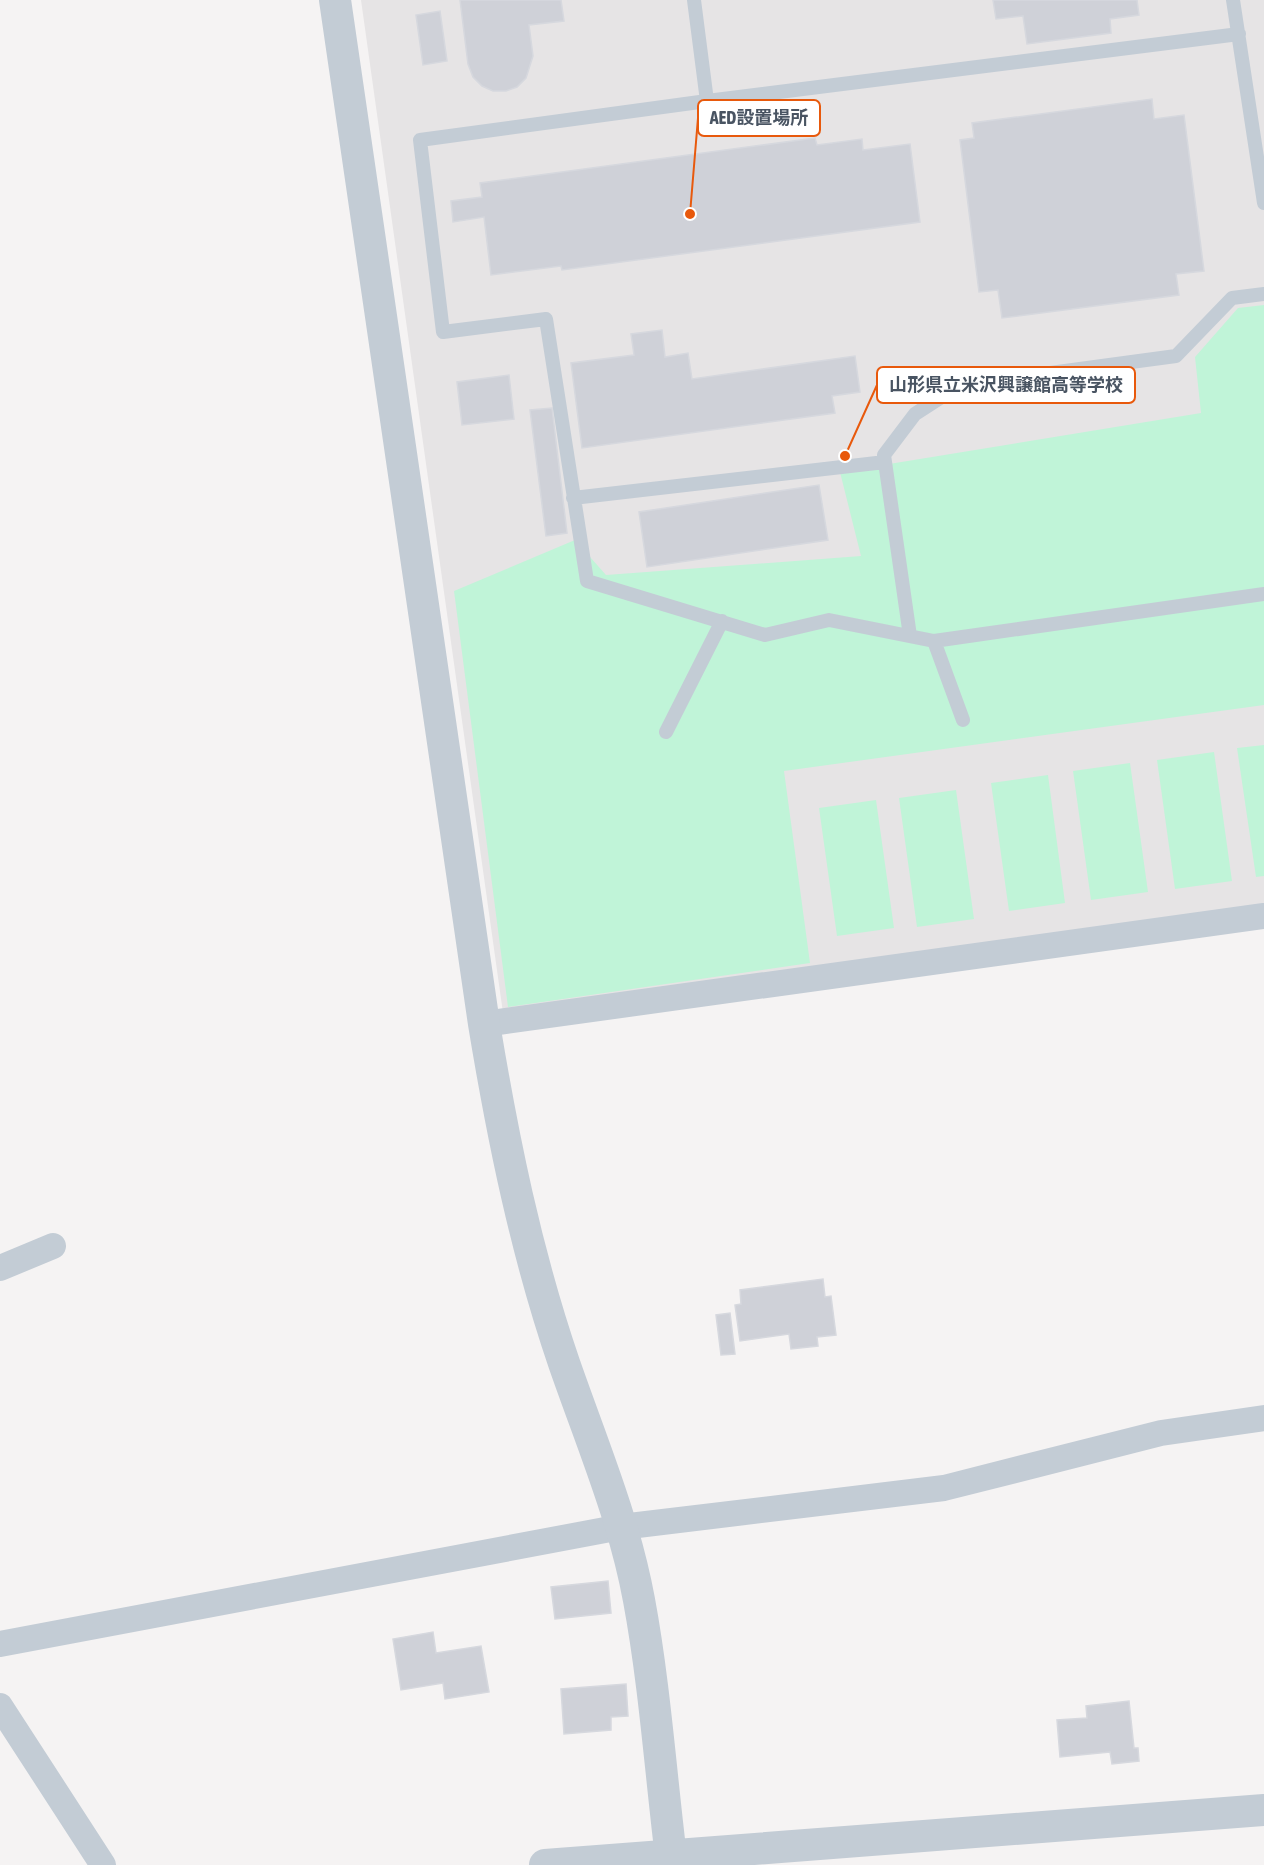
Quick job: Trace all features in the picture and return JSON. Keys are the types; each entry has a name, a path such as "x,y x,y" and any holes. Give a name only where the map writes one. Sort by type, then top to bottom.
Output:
{"street":[{"path":"335,0 484,1024 503,1136 521,1215 564,1363 621,1527 639,1600 671,1860"},
{"path":"484,1024 1264,916"},
{"path":"0,1268 53,1246"},
{"path":"0,1644 621,1527 944,1488 1161,1433 1264,1418"},
{"path":"0,1706 103,1865"},
{"path":"545,1865 671,1860 1264,1810"}],"lane":[{"path":"694,0 707,101"},
{"path":"1233,0 1264,203"},
{"path":"1239,34 707,101 420,140 443,332 546,319 587,581 765,635 829,620 934,641 1264,594"},
{"path":"910,636 884,455 915,414 960,385 1176,356 1233,298 1264,294"},
{"path":"573,498 885,462"},
{"path":"666,732 722,621"},
{"path":"934,641 963,720"}],"shaded area":[{"path":"361,0 1264,0 1264,911 503,1013"}],"green space":[{"path":"1264,305 1264,705 784,771 810,963 508,1007 454,591 575,540 606,575 861,556 840,472 1201,413 1195,357 1238,308"},
{"path":"1264,745 1264,876 1256,877 1237,748"},
{"path":"1214,752 1232,881 1175,889 1157,760"},
{"path":"1130,763 1148,892 1091,900 1073,771"},
{"path":"1048,775 1065,903 1009,911 991,783"},
{"path":"956,790 974,919 917,927 899,798"},
{"path":"876,800 894,928 837,936 819,808"}],"building":[{"path":"460,0 561,0 564,21 529,25 533,56 526,78 517,87 506,91 493,91 482,86 473,77 468,64"},
{"path":"993,0 1137,0 1139,15 1110,19 1111,33 1027,44 1023,16 996,19"},
{"path":"440,11 447,61 423,65 416,15"},
{"path":"1152,99 1154,119 1184,115 1204,271 1176,274 1179,295 1002,318 998,290 979,292 960,140 974,138 972,123"},
{"path":"815,138 817,145 862,139 863,150 910,144 920,222 562,270 561,266 491,275 484,217 453,222 451,201 482,197 480,183"},
{"path":"662,330 665,357 688,353 692,379 855,356 860,392 832,396 835,413 582,448 571,363 634,355 631,334"},
{"path":"509,375 514,419 462,425 457,382"},
{"path":"552,408 567,533 546,536 530,410"},
{"path":"819,485 828,540 647,567 639,512"},
{"path":"823,1279 825,1297 831,1296 836,1335 817,1337 818,1346 791,1349 789,1334 740,1341 735,1305 741,1304 740,1290"},
{"path":"730,1313 735,1354 721,1355 716,1315"},
{"path":"608,1581 611,1613 555,1619 551,1587"},
{"path":"433,1632 436,1653 481,1646 489,1692 445,1699 443,1683 401,1690 393,1639"},
{"path":"626,1684 628,1716 611,1717 611,1730 564,1734 561,1689"},
{"path":"1129,1701 1134,1748 1138,1748 1139,1761 1112,1764 1110,1752 1060,1757 1057,1720 1087,1718 1086,1706"}],"place":[{"name":"AED設置場所","path":"690,214"},
{"name":"山形県立米沢興譲館高等学校","path":"845,456"}]}
